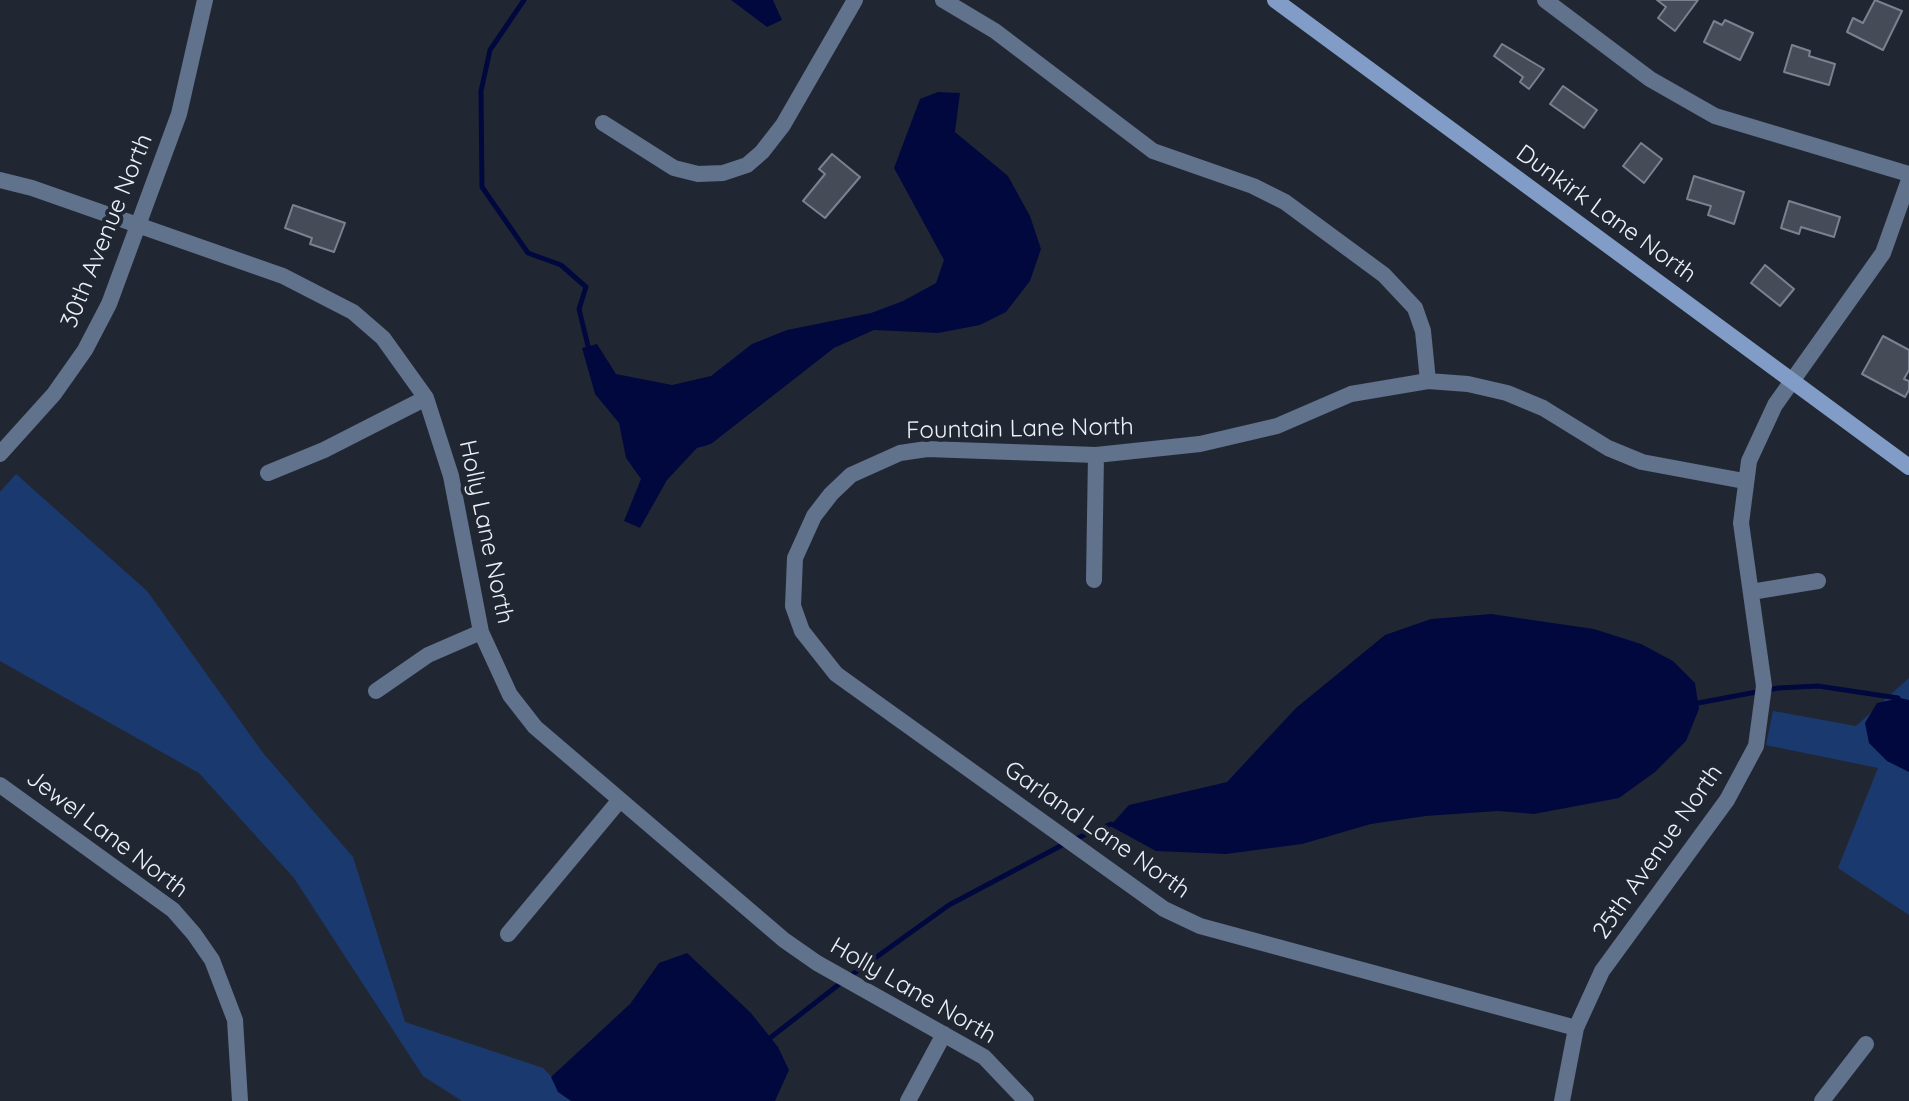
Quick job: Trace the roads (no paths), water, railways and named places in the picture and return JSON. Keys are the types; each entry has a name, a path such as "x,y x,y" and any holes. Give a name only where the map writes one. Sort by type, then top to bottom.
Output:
{"street":[{"name":"30th Avenue North","path":"0,454 54,394 85,350 109,304 179,114 205,0"},
{"path":"603,123 674,168 698,174 723,173 747,165 762,152 783,125 855,0"},
{"path":"943,0 995,31 1153,151 1253,186 1285,202 1384,275 1402,290 1415,308 1423,331 1428,381"},
{"name":"Dunkirk Lane North","path":"1275,0 1909,467"},
{"path":"1545,0 1650,79 1715,116 1909,177"},
{"name":"25th Avenue North","path":"1562,1101 1576,1028 1602,971 1727,800 1756,746 1764,686 1741,523 1744,481 1760,432 1883,253 1909,177"},
{"name":"Holly Lane North","path":"0,180 283,276 330,298 383,338 426,398 451,476 481,632 510,695 535,727 784,940 817,963 984,1057 1026,1101"},
{"name":"Fountain Lane North","path":"793,606 795,558 814,516 851,475 874,462 927,449 1096,455 1240,437 1277,426 1351,394 1428,381 1468,384 1507,393 1543,408 1608,448 1642,462 1744,481"},
{"path":"268,473 324,450 426,398"},
{"path":"1094,580 1096,455"},
{"path":"1751,592 1818,581"},
{"name":"Garland Lane North","path":"793,606 802,631 836,674 1164,909 1200,926 1576,1028"},
{"path":"376,691 428,655 481,632"},
{"name":"Jewel Lane North","path":"0,785 173,910 194,934 212,960 235,1020 240,1101"},
{"path":"508,934 619,801"},
{"path":"908,1101 944,1034"},
{"path":"1822,1101 1866,1044"}],"waterway":[{"path":"524,0 490,50 481,91 482,187 528,253 561,265 586,287 579,309 588,346"},
{"path":"1698,703 1778,688 1818,686 1898,698"},
{"path":"1075,839 1111,824"},
{"path":"850,976 949,905 1066,843"},
{"path":"770,1038 842,982"}]}
